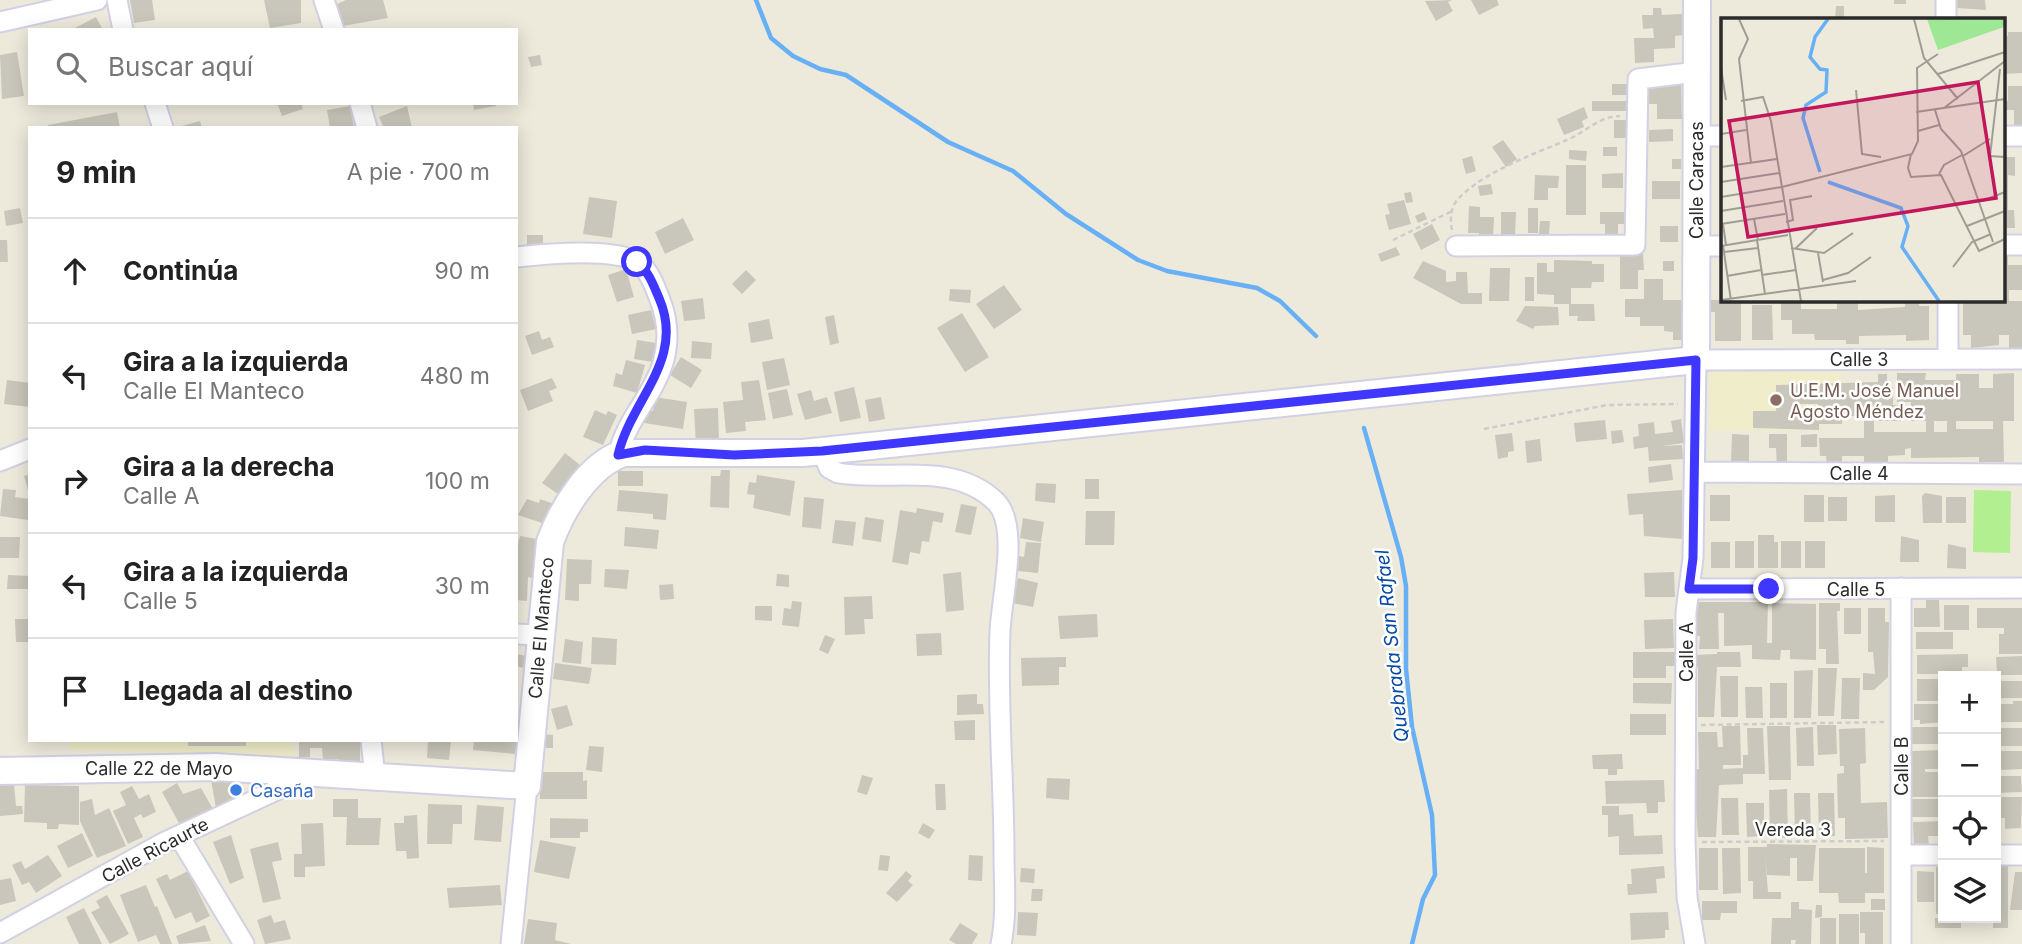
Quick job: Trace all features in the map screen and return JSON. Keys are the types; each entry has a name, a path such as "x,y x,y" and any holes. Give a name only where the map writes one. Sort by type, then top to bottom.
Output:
{"street":[{"path":"0,22 97,0"},
{"path":"117,0 123,28"},
{"path":"324,0 333,28"},
{"name":"Calle Caracas","path":"1696,360 1696,246 1710,136 1697,72 1697,0"},
{"path":"1946,0 1946,18"},
{"path":"1456,246 1635,245 1639,79 1697,72"},
{"path":"156,105 162,126"},
{"path":"361,105 366,126"},
{"path":"2004,136 2022,136"},
{"path":"2004,245 2022,245"},
{"path":"1696,246 1721,246"},
{"path":"518,257 619,256 637,262 650,276 665,314 666,352 659,373 629,421 618,455 645,450 734,455 822,451 1696,360"},
{"path":"1948,301 1948,359"},
{"name":"Calle 3","path":"1696,360 2022,359"},
{"name":"Calle A","path":"1695,944 1687,897 1685,842 1696,360"},
{"path":"0,461 28,451"},
{"path":"822,451 829,468 838,473 944,477 976,489 990,498 1003,512 1007,544 1000,634 1004,821 1001,944"},
{"name":"Calle El Manteco","path":"511,944 527,786 528,634 554,531 596,470 618,455"},
{"name":"Calle 4","path":"1695,472 2022,474"},
{"name":"Calle B","path":"1901,588 1901,944"},
{"name":"Calle 5","path":"1689,589 2022,589"},
{"path":"371,742 375,777"},
{"name":"Calle 22 de Mayo","path":"0,771 173,766 527,786"},
{"name":"Calle Ricaurte","path":"0,933 179,836 312,773"},
{"path":"179,836 244,944"},
{"path":"1901,848 1938,854"},
{"path":"2001,855 2022,855"}],"path":[{"path":"1456,246 1452,211 1459,198 1468,191 1530,154 1566,141 1605,118 1638,115"},
{"path":"1393,240 1452,211"},
{"path":"1483,429 1607,405 1696,403"},
{"path":"1686,725 1901,722"},
{"name":"Vereda 3","path":"1685,842 1901,848"}],"shaded area":[{"name":"U.E.M. José Manuel Agosto Méndez","path":"1715,372 1842,373 1842,424 1819,424 1819,430 1711,431 1710,375"},
{"path":"68,742 293,742 295,758 69,750"}],"green space":[{"path":"1974,490 2011,491 2010,553 1973,552"}],"building":[{"path":"130,0 152,0 155,20 134,23"},
{"path":"264,0 301,0 301,23 270,28"},
{"path":"346,0 383,0 388,18 343,26 337,4"},
{"path":"1452,0 1448,2 1453,11 1436,21 1425,1"},
{"path":"1471,0 1497,0 1499,5 1479,15"},
{"path":"1894,0 1906,0 1906,4 1894,4"},
{"path":"1956,0 1985,0 1986,10 1956,8"},
{"path":"1836,6 1844,6 1844,18 1835,18"},
{"path":"1653,8 1661,8 1662,15 1682,14 1683,35 1675,36 1675,48 1654,49 1654,62 1635,63 1634,38 1654,38 1653,28 1643,29 1642,15 1653,15"},
{"path":"96,17 102,28 75,28"},
{"path":"2008,32 2022,32 2022,73 2004,74 2004,36 2008,36"},
{"path":"17,52 24,96 2,99 0,55"},
{"path":"540,55 542,65 531,67 528,57"},
{"path":"1646,81 1681,81 1682,119 1657,119 1657,104 1646,104"},
{"path":"1612,84 1628,84 1628,95 1612,95"},
{"path":"2008,86 2022,86 2022,129 2014,129 2014,110 2004,110 2004,101 2008,101"},
{"path":"1592,101 1628,101 1628,111 1592,111"},
{"path":"278,105 302,105 303,109 282,116"},
{"path":"473,105 496,106 474,110"},
{"path":"350,106 354,126 330,126 327,110"},
{"path":"407,106 412,126 383,126 379,117"},
{"path":"1584,107 1588,118 1582,121 1584,127 1564,135 1557,119"},
{"path":"117,112 120,126 48,126"},
{"path":"1614,120 1626,120 1626,138 1614,138"},
{"path":"200,121 201,126 182,126"},
{"path":"1673,129 1673,141 1649,142 1649,130"},
{"path":"1503,140 1517,159 1506,167 1492,147"},
{"path":"1603,147 1617,147 1617,156 1603,156"},
{"path":"1569,150 1587,151 1586,161 1569,159"},
{"path":"1472,156 1476,171 1466,174 1462,159"},
{"path":"2004,157 2015,157 2015,176 2008,175 2008,210 2014,210 2015,228 2004,228"},
{"path":"1672,159 1681,159 1681,169 1672,169"},
{"path":"1566,165 1586,165 1586,215 1566,215"},
{"path":"1623,173 1623,188 1602,188 1602,174"},
{"path":"1535,175 1559,176 1558,188 1548,188 1548,200 1534,200"},
{"path":"1652,181 1680,181 1680,199 1652,199"},
{"path":"1491,184 1493,194 1480,196 1478,186"},
{"path":"1411,192 1413,202 1406,203 1404,193"},
{"path":"589,197 617,201 612,238 583,234"},
{"path":"1404,200 1411,224 1389,230 1385,215 1390,214 1387,204"},
{"path":"1469,206 1480,207 1480,217 1494,217 1493,239 1479,239 1479,233 1468,233"},
{"path":"20,208 23,223 6,226 4,211"},
{"path":"1528,208 1538,208 1538,233 1528,233"},
{"path":"1424,212 1427,219 1418,223 1415,216"},
{"path":"1501,212 1516,212 1515,237 1501,237"},
{"path":"1600,212 1624,212 1624,224 1618,224 1618,235 1605,235 1605,224 1600,224"},
{"path":"683,218 694,240 665,254 655,232"},
{"path":"1540,221 1550,221 1549,234 1539,234"},
{"path":"1432,224 1440,240 1421,250 1413,234"},
{"path":"1660,226 1678,226 1678,242 1660,242"},
{"path":"527,235 543,235 543,249 527,250"},
{"path":"0,240 7,240 8,262 0,262"},
{"path":"1396,247 1400,255 1381,262 1378,254"},
{"path":"1620,253 1643,253 1644,270 1638,270 1638,289 1620,289"},
{"path":"2004,256 2008,256 2008,265 2022,265 2022,290 2009,290 2009,301 2022,301 2022,348 2009,348 2009,335 1999,335 1999,345 1971,348 1971,335 1963,335 1963,301 2004,301"},
{"path":"1554,260 1604,264 1604,282 1592,282 1591,288 1571,288 1571,304 1594,304 1595,321 1577,321 1578,316 1569,316 1569,304 1554,304 1554,295 1537,294 1537,263 1547,263 1547,272 1554,272"},
{"path":"1423,261 1446,271 1446,282 1456,281 1456,272 1467,272 1468,293 1482,293 1482,304 1461,304 1413,278"},
{"path":"1663,261 1674,261 1674,271 1663,271"},
{"path":"1490,268 1510,268 1509,301 1489,301"},
{"path":"626,269 634,297 617,302 608,275"},
{"path":"746,270 756,280 742,294 732,284"},
{"path":"1525,277 1534,277 1534,301 1525,301"},
{"path":"1644,279 1663,279 1663,300 1682,300 1681,332 1685,332 1685,340 1673,340 1673,332 1664,331 1664,326 1640,326 1640,317 1625,317 1625,299 1644,299"},
{"path":"1004,285 1022,310 994,329 976,304"},
{"path":"950,289 971,290 970,303 949,301"},
{"path":"703,298 705,319 684,321 681,301"},
{"path":"1709,300 1741,301 1741,341 1715,341 1715,312 1709,312"},
{"path":"1781,301 1801,301 1801,309 1837,309 1837,301 1858,301 1858,310 1905,307 1905,301 1919,301 1919,306 1929,306 1929,340 1906,341 1906,335 1859,336 1859,344 1846,344 1846,340 1815,340 1814,334 1792,334 1792,320 1781,320"},
{"path":"1752,305 1772,305 1773,340 1752,340"},
{"path":"1525,306 1558,307 1559,325 1535,326 1533,329 1516,321"},
{"path":"651,310 656,329 632,334 628,315"},
{"path":"962,313 989,357 965,372 937,328"},
{"path":"834,315 839,343 830,345 825,317"},
{"path":"769,319 773,339 751,343 748,323"},
{"path":"539,331 542,340 550,337 554,347 532,355 525,336"},
{"path":"637,340 656,343 653,362 634,359"},
{"path":"692,341 712,343 711,359 691,358"},
{"path":"681,357 702,370 691,388 670,375"},
{"path":"784,358 790,385 767,390 762,362"},
{"path":"626,360 645,365 637,393 613,386 616,373 622,375"},
{"path":"1897,373 1926,373 1925,380 1956,380 1956,374 1979,374 1979,388 1993,388 1993,374 2014,373 2014,421 2003,421 2004,462 1979,462 1979,457 1911,458 1911,448 1905,449 1905,455 1888,456 1888,465 1864,465 1864,456 1842,456 1842,466 1827,466 1826,456 1820,456 1819,438 1864,438 1864,421 1874,421 1874,432 1926,432 1926,421 1911,421 1911,402 1897,402","holes":["1934,421 1947,421 1947,432 1934,432","1956,421 1993,421 1993,429 1956,429"]},
{"path":"1878,374 1887,374 1887,387 1893,387 1893,405 1901,405 1901,421 1878,421 1878,411 1864,411 1864,416 1842,416 1842,424 1819,424 1819,430 1753,428 1753,411 1776,411 1776,385 1878,382","holes":["1794,404 1818,404 1818,413 1795,414"]},
{"path":"552,378 557,388 549,391 553,401 528,411 520,390"},
{"path":"7,380 28,383 28,407 4,404"},
{"path":"759,380 766,420 745,422 746,431 726,433 723,402 743,400 741,382"},
{"path":"854,387 861,418 840,422 834,392"},
{"path":"787,389 793,415 773,419 768,393"},
{"path":"811,390 814,401 827,397 832,413 805,420 797,394"},
{"path":"655,397 687,402 683,429 644,423 646,410 653,411"},
{"path":"881,397 885,419 869,422 865,400"},
{"path":"718,408 719,444 696,445 694,409"},
{"path":"595,410 606,415 608,411 617,415 603,445 583,437"},
{"path":"1681,419 1684,443 1662,446 1682,445 1683,459 1649,461 1648,447 1634,449 1633,437 1639,436 1638,424 1654,422 1655,434 1673,432 1671,421"},
{"path":"1605,420 1607,439 1576,442 1574,423"},
{"path":"1622,430 1624,442 1612,444 1611,431"},
{"path":"1512,433 1514,451 1508,452 1508,457 1498,459 1495,435"},
{"path":"1732,434 1749,435 1749,463 1731,463"},
{"path":"1769,434 1787,434 1787,469 1777,469 1776,448 1769,448"},
{"path":"1817,434 1817,447 1801,447 1801,435"},
{"path":"1540,439 1542,461 1527,463 1525,441"},
{"path":"565,453 580,465 558,494 542,483"},
{"path":"1671,464 1673,480 1649,483 1648,467"},
{"path":"721,470 730,470 729,508 710,507 711,476 720,476"},
{"path":"618,471 643,471 643,486 618,486"},
{"path":"28,475 28,490 24,476"},
{"path":"757,475 795,481 790,516 753,508 755,495 747,494 749,482 756,483"},
{"path":"1085,479 1099,479 1099,499 1085,499"},
{"path":"1036,483 1056,484 1055,503 1035,501"},
{"path":"3,489 16,490 15,497 28,499 28,520 0,516"},
{"path":"619,490 668,494 666,520 653,519 653,514 617,511"},
{"path":"1682,490 1682,539 1644,536 1643,514 1629,515 1627,494"},
{"path":"1925,493 1942,496 1942,523 1923,523 1922,496"},
{"path":"1710,495 1730,495 1730,521 1710,521"},
{"path":"1804,495 1824,495 1824,522 1804,522"},
{"path":"1895,495 1895,522 1875,522 1875,496"},
{"path":"804,497 824,499 821,529 802,527"},
{"path":"1828,497 1847,497 1847,521 1828,521"},
{"path":"1946,497 1966,497 1966,523 1946,523"},
{"path":"527,499 539,503 540,499 554,504 545,524 518,515"},
{"path":"961,504 977,507 971,535 955,532"},
{"path":"917,508 944,513 942,523 933,521 929,542 922,541 920,554 910,552 908,565 892,562 900,510 916,513"},
{"path":"1086,511 1115,511 1114,545 1085,545"},
{"path":"865,517 884,520 881,542 862,539"},
{"path":"1023,518 1044,522 1041,542 1020,538"},
{"path":"835,520 856,522 853,546 832,543"},
{"path":"625,527 659,530 657,549 624,546"},
{"path":"1758,535 1774,535 1774,542 1778,542 1778,568 1758,568"},
{"path":"520,536 537,539 533,578 528,577 527,601 518,600"},
{"path":"1901,536 1919,540 1919,562 1900,562"},
{"path":"0,537 20,537 19,558 0,558"},
{"path":"1735,541 1754,541 1754,568 1735,568"},
{"path":"1781,541 1801,541 1801,568 1781,568"},
{"path":"1805,541 1825,541 1825,568 1805,568"},
{"path":"1026,542 1041,543 1038,573 1017,571 1019,556 1024,557"},
{"path":"1711,542 1730,542 1730,568 1711,568"},
{"path":"1948,544 1966,548 1966,569 1947,568"},
{"path":"567,559 592,560 591,584 579,584 579,601 565,600"},
{"path":"605,569 629,570 627,589 604,587"},
{"path":"961,572 964,610 946,612 943,574"},
{"path":"1674,572 1675,597 1645,597 1644,573"},
{"path":"777,574 789,575 789,587 776,586"},
{"path":"8,575 28,576 28,589 7,589"},
{"path":"1018,578 1038,583 1033,607 1012,603"},
{"path":"673,584 674,599 660,600 659,585"},
{"path":"872,596 873,619 864,619 865,634 845,635 844,597"},
{"path":"1926,600 1939,600 1940,627 1914,627 1914,608 1926,608"},
{"path":"792,601 802,602 799,627 782,625 784,608 791,609"},
{"path":"1695,602 1768,602 1767,643 1772,643 1772,603 1816,604 1816,660 1790,659 1790,650 1781,650 1780,660 1752,659 1752,645 1724,646 1724,613 1718,613 1719,649 1699,649 1700,636 1695,636"},
{"path":"1819,603 1840,603 1840,611 1837,611 1839,664 1826,664 1826,649 1819,649"},
{"path":"1944,605 1969,605 1969,630 1944,630"},
{"path":"755,606 772,606 772,621 755,620"},
{"path":"1844,608 1861,608 1861,634 1844,634"},
{"path":"1868,608 1885,608 1885,622 1889,622 1888,677 1874,690 1863,690 1863,673 1875,674 1873,652 1868,652"},
{"path":"1977,608 2022,608 2022,654 1999,654 1999,634 2004,634 2004,628 1977,628"},
{"path":"1097,614 1098,637 1060,639 1058,616"},
{"path":"15,619 28,619 28,642 16,642"},
{"path":"1673,619 1674,648 1645,649 1644,620"},
{"path":"1916,632 1953,632 1953,649 1916,649"},
{"path":"941,633 942,655 917,656 916,634"},
{"path":"825,635 835,639 828,654 819,650"},
{"path":"592,637 617,639 616,665 591,664"},
{"path":"565,639 583,642 581,664 562,662"},
{"path":"1633,652 1675,652 1675,666 1666,666 1666,678 1633,678"},
{"path":"1740,652 1741,667 1717,667 1714,717 1698,717 1698,667 1694,667 1694,655"},
{"path":"518,654 526,656 523,668 518,667"},
{"path":"1968,654 1968,667 1962,667 1962,671 1917,674 1917,655"},
{"path":"2022,656 2022,675 2001,675 2001,671 1997,671 1996,657"},
{"path":"1066,657 1066,667 1059,667 1059,685 1022,686 1021,658"},
{"path":"555,663 592,668 589,684 553,679"},
{"path":"1818,668 1837,668 1834,716 1818,716"},
{"path":"1813,670 1811,718 1794,718 1794,671"},
{"path":"1720,676 1738,676 1738,717 1721,717"},
{"path":"1842,678 1860,678 1859,719 1841,719"},
{"path":"1917,679 1938,679 1938,701 1917,701"},
{"path":"2001,681 2022,681 2022,698 2001,698"},
{"path":"1633,683 1672,683 1671,704 1633,703"},
{"path":"1770,683 1787,683 1787,718 1770,718"},
{"path":"1745,687 1762,687 1763,718 1746,718"},
{"path":"977,694 977,704 983,704 984,714 957,715 957,695"},
{"path":"2013,701 2022,701 2022,722 2001,722 2001,704 2013,704"},
{"path":"1914,704 1938,704 1938,722 1920,724 1920,720 1914,720"},
{"path":"567,705 573,725 557,730 551,709"},
{"path":"1630,714 1666,714 1666,735 1630,735"},
{"path":"975,720 975,740 955,740 954,721"},
{"path":"1817,725 1836,725 1837,754 1818,755"},
{"path":"1722,726 1740,726 1741,765 1723,765 1723,769 1743,768 1743,755 1748,755 1747,728 1763,728 1765,774 1743,774 1743,784 1719,785 1716,837 1698,837 1693,769 1699,769 1698,732 1717,732 1718,747 1723,747"},
{"path":"1767,726 1790,726 1791,780 1769,780"},
{"path":"1813,727 1814,766 1797,766 1796,728"},
{"path":"1912,727 1938,727 1938,744 1912,744"},
{"path":"1865,728 1866,763 1860,764 1861,803 1887,802 1888,838 1845,839 1845,818 1838,818 1837,774 1844,773 1844,766 1840,766 1839,729"},
{"path":"2001,728 2022,728 2022,746 2001,746"},
{"path":"543,734 553,735 553,748 542,748"},
{"path":"188,742 246,742 246,746 188,746"},
{"path":"299,742 360,742 360,764 338,764 338,759 323,759 322,748 310,748 310,757 299,758"},
{"path":"428,742 451,742 449,760 427,758"},
{"path":"474,742 517,742 515,754 473,750"},
{"path":"589,746 604,747 602,772 586,770"},
{"path":"1938,750 1938,769 1925,769 1925,772 1938,772 1938,797 1912,797 1912,751"},
{"path":"2001,751 2022,751 2022,769 2001,770"},
{"path":"1622,754 1623,769 1617,769 1617,775 1608,775 1608,769 1593,769 1592,755"},
{"path":"540,772 583,772 583,781 587,780 587,799 540,799"},
{"path":"862,775 873,778 867,795 857,792"},
{"path":"2001,776 2021,776 2022,792 2001,793"},
{"path":"1047,778 1070,779 1069,800 1046,798"},
{"path":"211,780 241,780 243,799 216,808"},
{"path":"1664,780 1665,802 1658,802 1658,813 1647,813 1646,803 1606,804 1605,781"},
{"path":"177,783 183,794 201,788 214,811 179,823 162,792"},
{"path":"935,784 945,784 946,810 936,810"},
{"path":"14,785 16,806 22,806 23,814 0,816 0,786"},
{"path":"25,785 79,786 79,825 59,824 58,829 47,829 47,823 24,822"},
{"path":"132,786 139,799 149,794 156,812 143,818 141,814 134,818 143,837 128,844 113,811 126,805 120,792"},
{"path":"1787,789 1788,838 1770,838 1769,790"},
{"path":"1794,793 1810,793 1811,836 1795,836"},
{"path":"1818,793 1834,793 1835,836 1819,836"},
{"path":"2001,797 2022,797 2021,828 2005,829 2005,818 2001,818"},
{"path":"1721,798 1738,798 1739,835 1722,835"},
{"path":"92,799 95,815 109,808 126,846 97,858 80,821 80,802"},
{"path":"333,799 358,799 358,818 381,818 379,845 346,845 347,817 333,817"},
{"path":"1911,799 1938,799 1938,817 1911,817"},
{"path":"1746,803 1764,803 1764,836 1747,837"},
{"path":"428,804 462,805 462,824 453,824 452,844 427,844"},
{"path":"477,805 504,807 501,842 474,840"},
{"path":"1602,806 1619,806 1619,815 1633,814 1634,836 1662,835 1663,854 1619,855 1619,836 1608,837 1608,815 1602,815"},
{"path":"417,815 419,858 407,859 406,851 396,851 394,823 404,823 404,816"},
{"path":"550,818 588,819 588,832 580,832 580,838 550,838"},
{"path":"1938,821 1938,836 1928,836 1929,846 1914,846 1913,822"},
{"path":"323,823 325,866 305,867 305,877 294,877 294,854 302,854 301,824"},
{"path":"923,823 935,830 929,839 918,833"},
{"path":"82,833 93,856 68,868 57,846"},
{"path":"231,835 244,878 230,884 213,842"},
{"path":"540,840 576,847 569,879 534,872"},
{"path":"278,842 282,860 272,862 281,899 263,903 250,849"},
{"path":"1767,844 1816,845 1813,881 1797,881 1797,858 1790,858 1790,876 1767,875 1765,856 1768,892 1781,892 1781,899 1753,899 1753,881 1748,881 1748,847 1767,847"},
{"path":"1867,847 1884,848 1884,893 1865,893 1865,903 1839,903 1838,893 1819,893 1819,848 1865,848 1867,873"},
{"path":"1699,848 1718,848 1718,890 1699,890"},
{"path":"1722,848 1740,848 1741,893 1723,894"},
{"path":"48,855 62,876 36,893 29,882 22,885 12,865 21,861 25,869"},
{"path":"880,855 890,856 888,871 878,870"},
{"path":"969,855 983,856 982,881 968,880"},
{"path":"1664,866 1665,878 1656,879 1657,893 1628,895 1627,884 1632,884 1631,869"},
{"path":"2001,866 2008,866 2008,928 1993,928 1993,923 2001,923"},
{"path":"1936,867 1938,867 1938,914"},
{"path":"1021,868 1035,869 1034,883 1020,882"},
{"path":"188,871 210,916 196,923 191,912 175,919 156,879 167,874 170,880"},
{"path":"906,871 912,876 908,881 913,885 897,902 886,893"},
{"path":"1917,871 1934,872 1934,902 1917,902"},
{"path":"2015,872 2022,872 2022,910 2010,910"},
{"path":"11,878 16,901 0,905 0,880"},
{"path":"146,885 172,944 160,944 156,935 138,942 120,895"},
{"path":"500,885 502,905 449,908 447,888"},
{"path":"1032,889 1043,889 1042,901 1031,901"},
{"path":"107,895 129,934 110,944 91,912 100,908 96,901"},
{"path":"1871,899 1885,899 1885,910 1871,910"},
{"path":"1702,901 1737,901 1737,913 1721,913 1720,920 1702,920"},
{"path":"1791,902 1799,902 1799,909 1812,910 1811,944 1795,944 1796,940 1791,940 1791,944 1771,944 1772,918 1791,918"},
{"path":"1816,905 1822,905 1822,917 1815,918"},
{"path":"84,908 102,944 79,944 66,917"},
{"path":"1018,912 1038,913 1036,936 1017,935"},
{"path":"1668,912 1669,930 1665,930 1665,938 1631,940 1630,913"},
{"path":"1860,912 1883,912 1883,944 1865,944 1865,933 1860,933"},
{"path":"1839,914 1859,914 1859,944 1839,944"},
{"path":"271,915 274,923 285,920 291,939 265,944 257,920"},
{"path":"1820,918 1836,918 1836,944 1820,944"},
{"path":"1935,918 1938,918 1938,923 1961,923 1961,928 1935,928"},
{"path":"528,919 557,923 555,940 571,944 524,944"},
{"path":"960,923 978,934 972,944 956,944 949,940"},
{"path":"205,925 211,941 179,944 176,936"}],"waterway":[{"name":"Quebrada San Rafael","path":"756,0 771,38 793,56 820,69 846,75 948,142 1013,171 1066,214 1138,260 1167,271 1257,288 1280,301 1316,336"},
{"name":"Quebrada San Rafael","path":"1364,428 1401,557 1406,586 1406,669 1412,727 1432,815 1435,875 1423,899 1412,944"}],"place":[{"name":"U.E.M. José Manuel Agosto Méndez","path":"1776,400"},
{"name":"Casaña","path":"236,790"}],"route":[{"path":"637,262 647,271 661,303 667,327 667,343 659,373 629,421 618,455 645,450 734,455 803,453 1645,363 1696,360 1693,558 1689,589 1769,589"}]}
